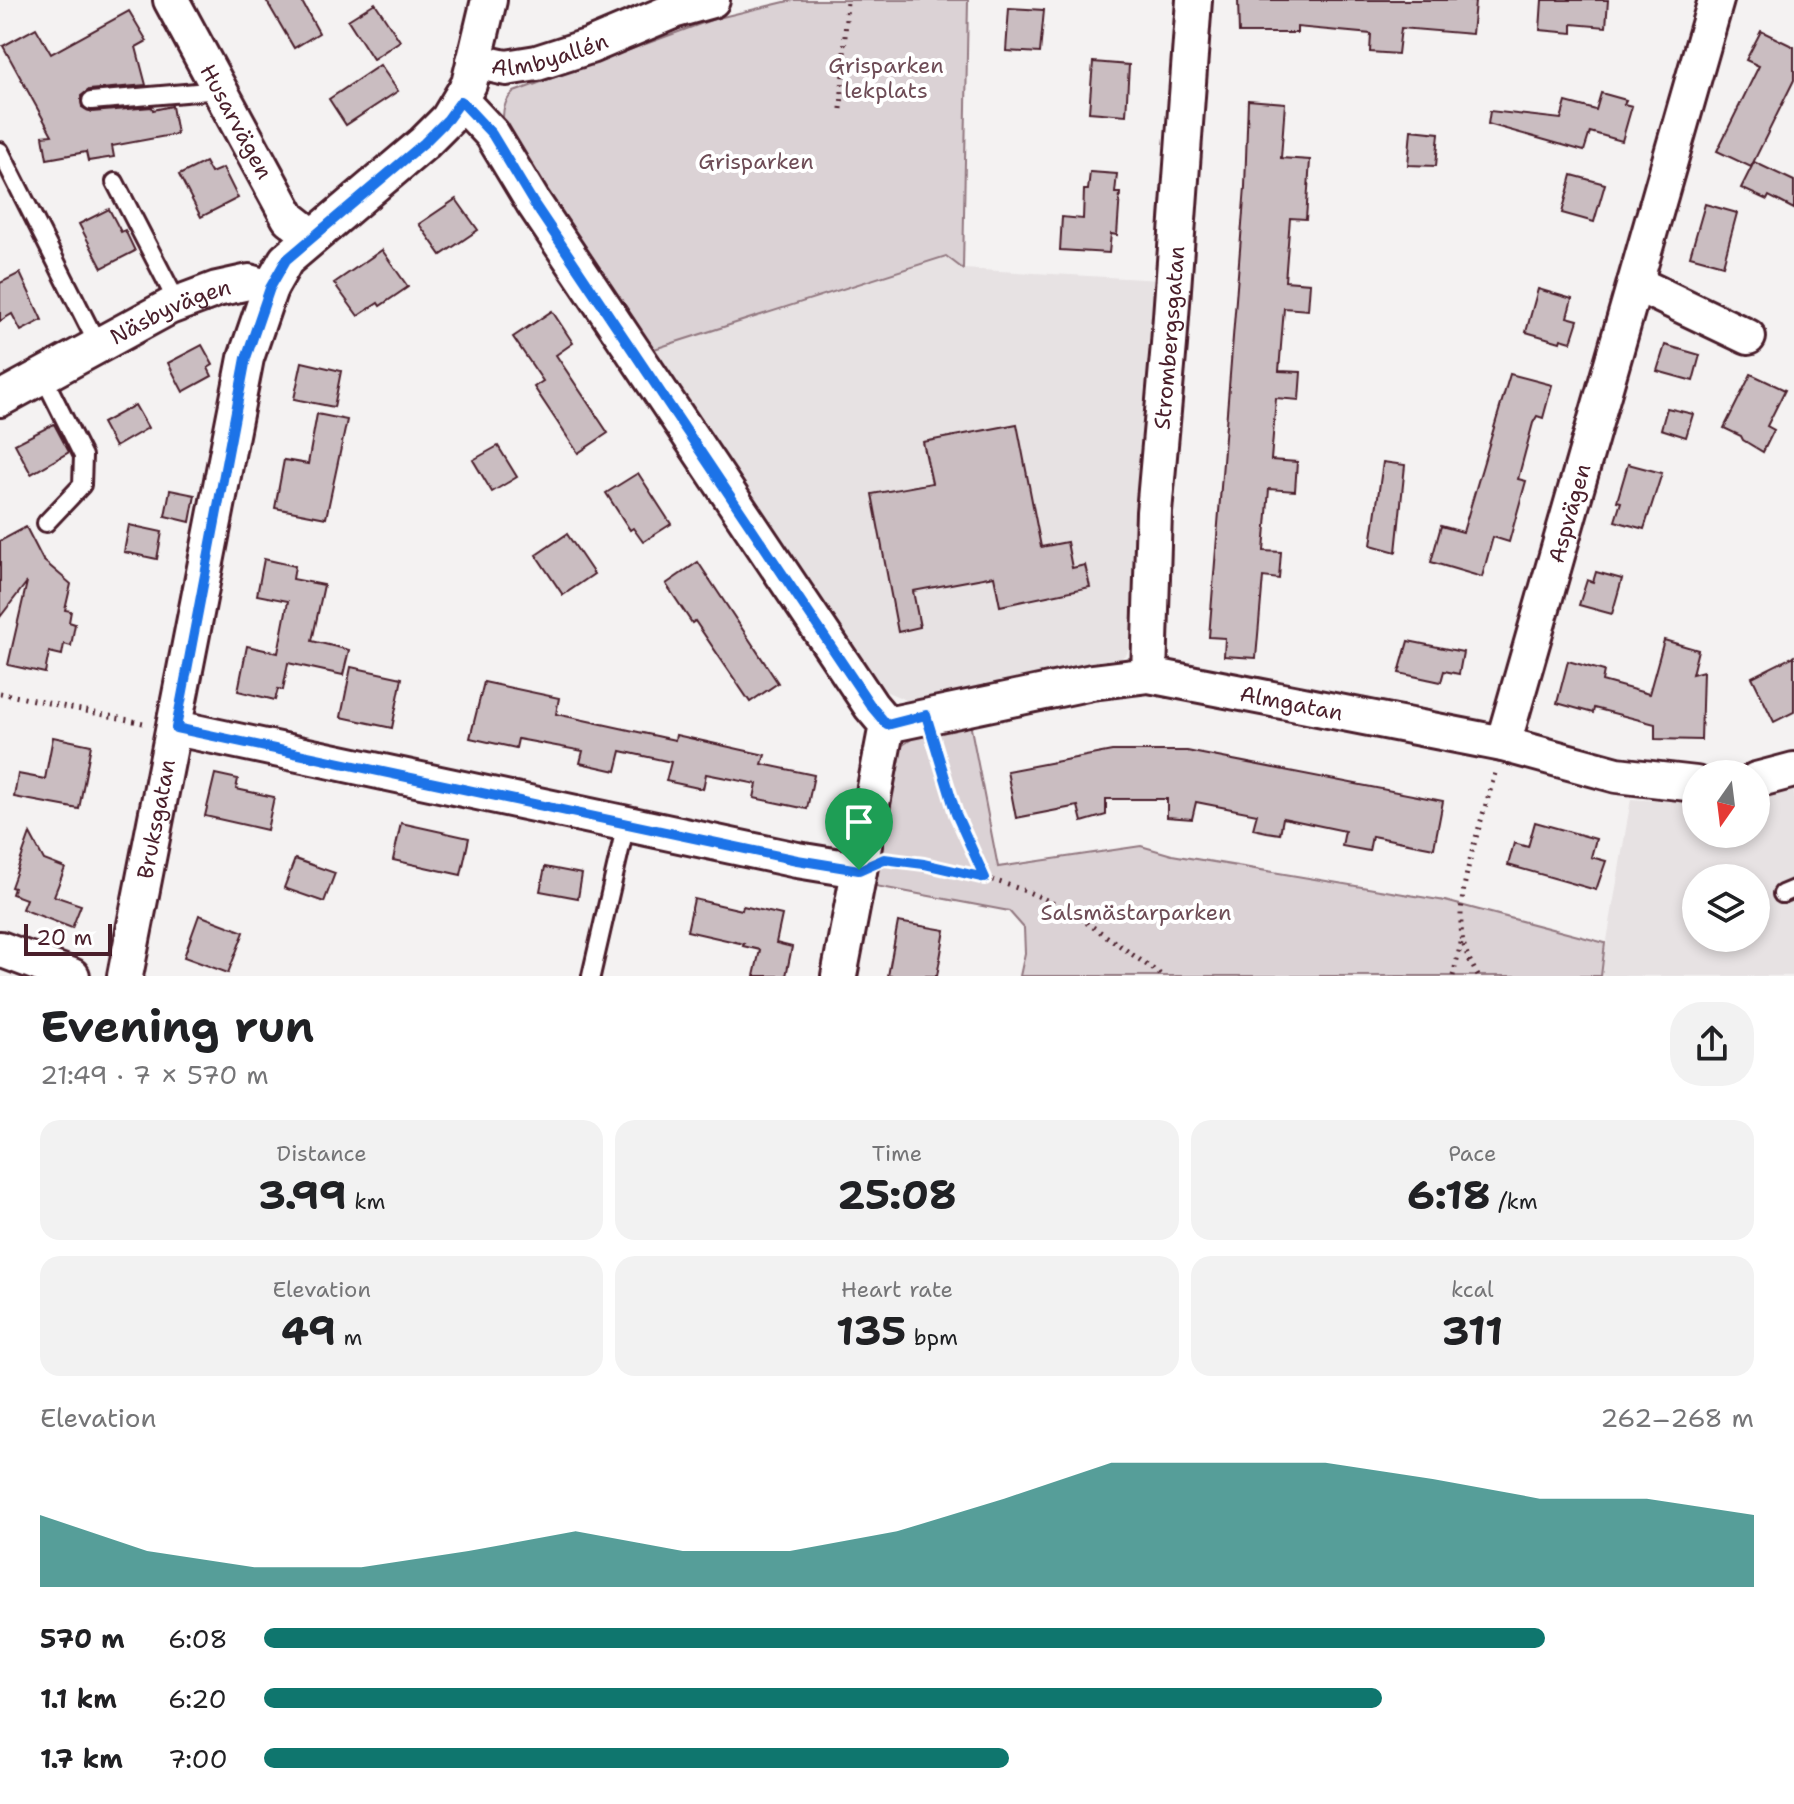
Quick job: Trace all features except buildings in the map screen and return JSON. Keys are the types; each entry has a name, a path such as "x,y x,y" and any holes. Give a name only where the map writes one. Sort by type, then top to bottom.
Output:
{"street":[{"name":"Husarvägen","path":"171,0 289,218 312,236"},
{"path":"270,288 286,260 448,119 469,84 489,0"},
{"name":"Almbyallén","path":"474,61 506,68 537,63 590,46 673,11 712,0"},
{"name":"Strombergsgatan","path":"1149,675 1154,512 1194,0"},
{"name":"Aspvägen","path":"1503,744 1716,0"},
{"path":"461,101 492,134 551,229 871,706 887,725 839,976"},
{"name":"Näsbyvägen","path":"0,399 178,304 217,289 249,282 270,288"},
{"path":"1635,283 1748,337"},
{"name":"Bruksgatan","path":"125,976 246,358 270,288"},
{"name":"Almgatan","path":"887,725 1092,682 1149,675 1503,744 1617,775 1682,782"},
{"path":"176,728 797,860 859,870"},
{"path":"1770,776 1794,770"},
{"path":"0,949 72,976"}],"lane":[{"path":"91,101 220,90"},
{"path":"0,151 98,345"},
{"path":"115,182 178,304"},
{"path":"43,376 83,456 82,485 46,523"},
{"path":"591,976 626,824"}],"path":[{"path":"841,109 847,0"},
{"path":"0,693 176,728"},
{"path":"926,715 956,814 985,878"},
{"path":"1478,976 1462,938 1460,919 1463,891 1503,744"},
{"path":"859,870 884,859 924,864 1029,892 1060,908 1163,976"},
{"path":"1453,976 1462,938"}],"shaded area":[{"path":"946,256 963,269 1161,280 1136,625 1127,654 1111,665 919,702 880,689 651,350"},
{"path":"1794,787 1794,976 1601,976 1631,799 1682,802 1682,848 1770,848 1770,794"}],"green space":[{"name":"Grisparken","path":"793,0 968,0 963,269 946,256 651,350 506,134 504,106 514,92 714,19"},
{"name":"Salsmästarparken","path":"970,723 998,867 1141,846 1172,855 1445,901 1605,943 1601,976 1020,976 1025,953 1024,928 1009,911 865,884 888,755 916,736"}],"route":[{"path":"461,101 492,134 533,202 871,706 887,725 926,715 956,814 985,878 924,864 884,859 859,870 797,860 176,728 246,358 270,288 286,260 424,143 461,101"}],"park label":[{"name":"Grisparken lekplats","path":"886,78"}]}
